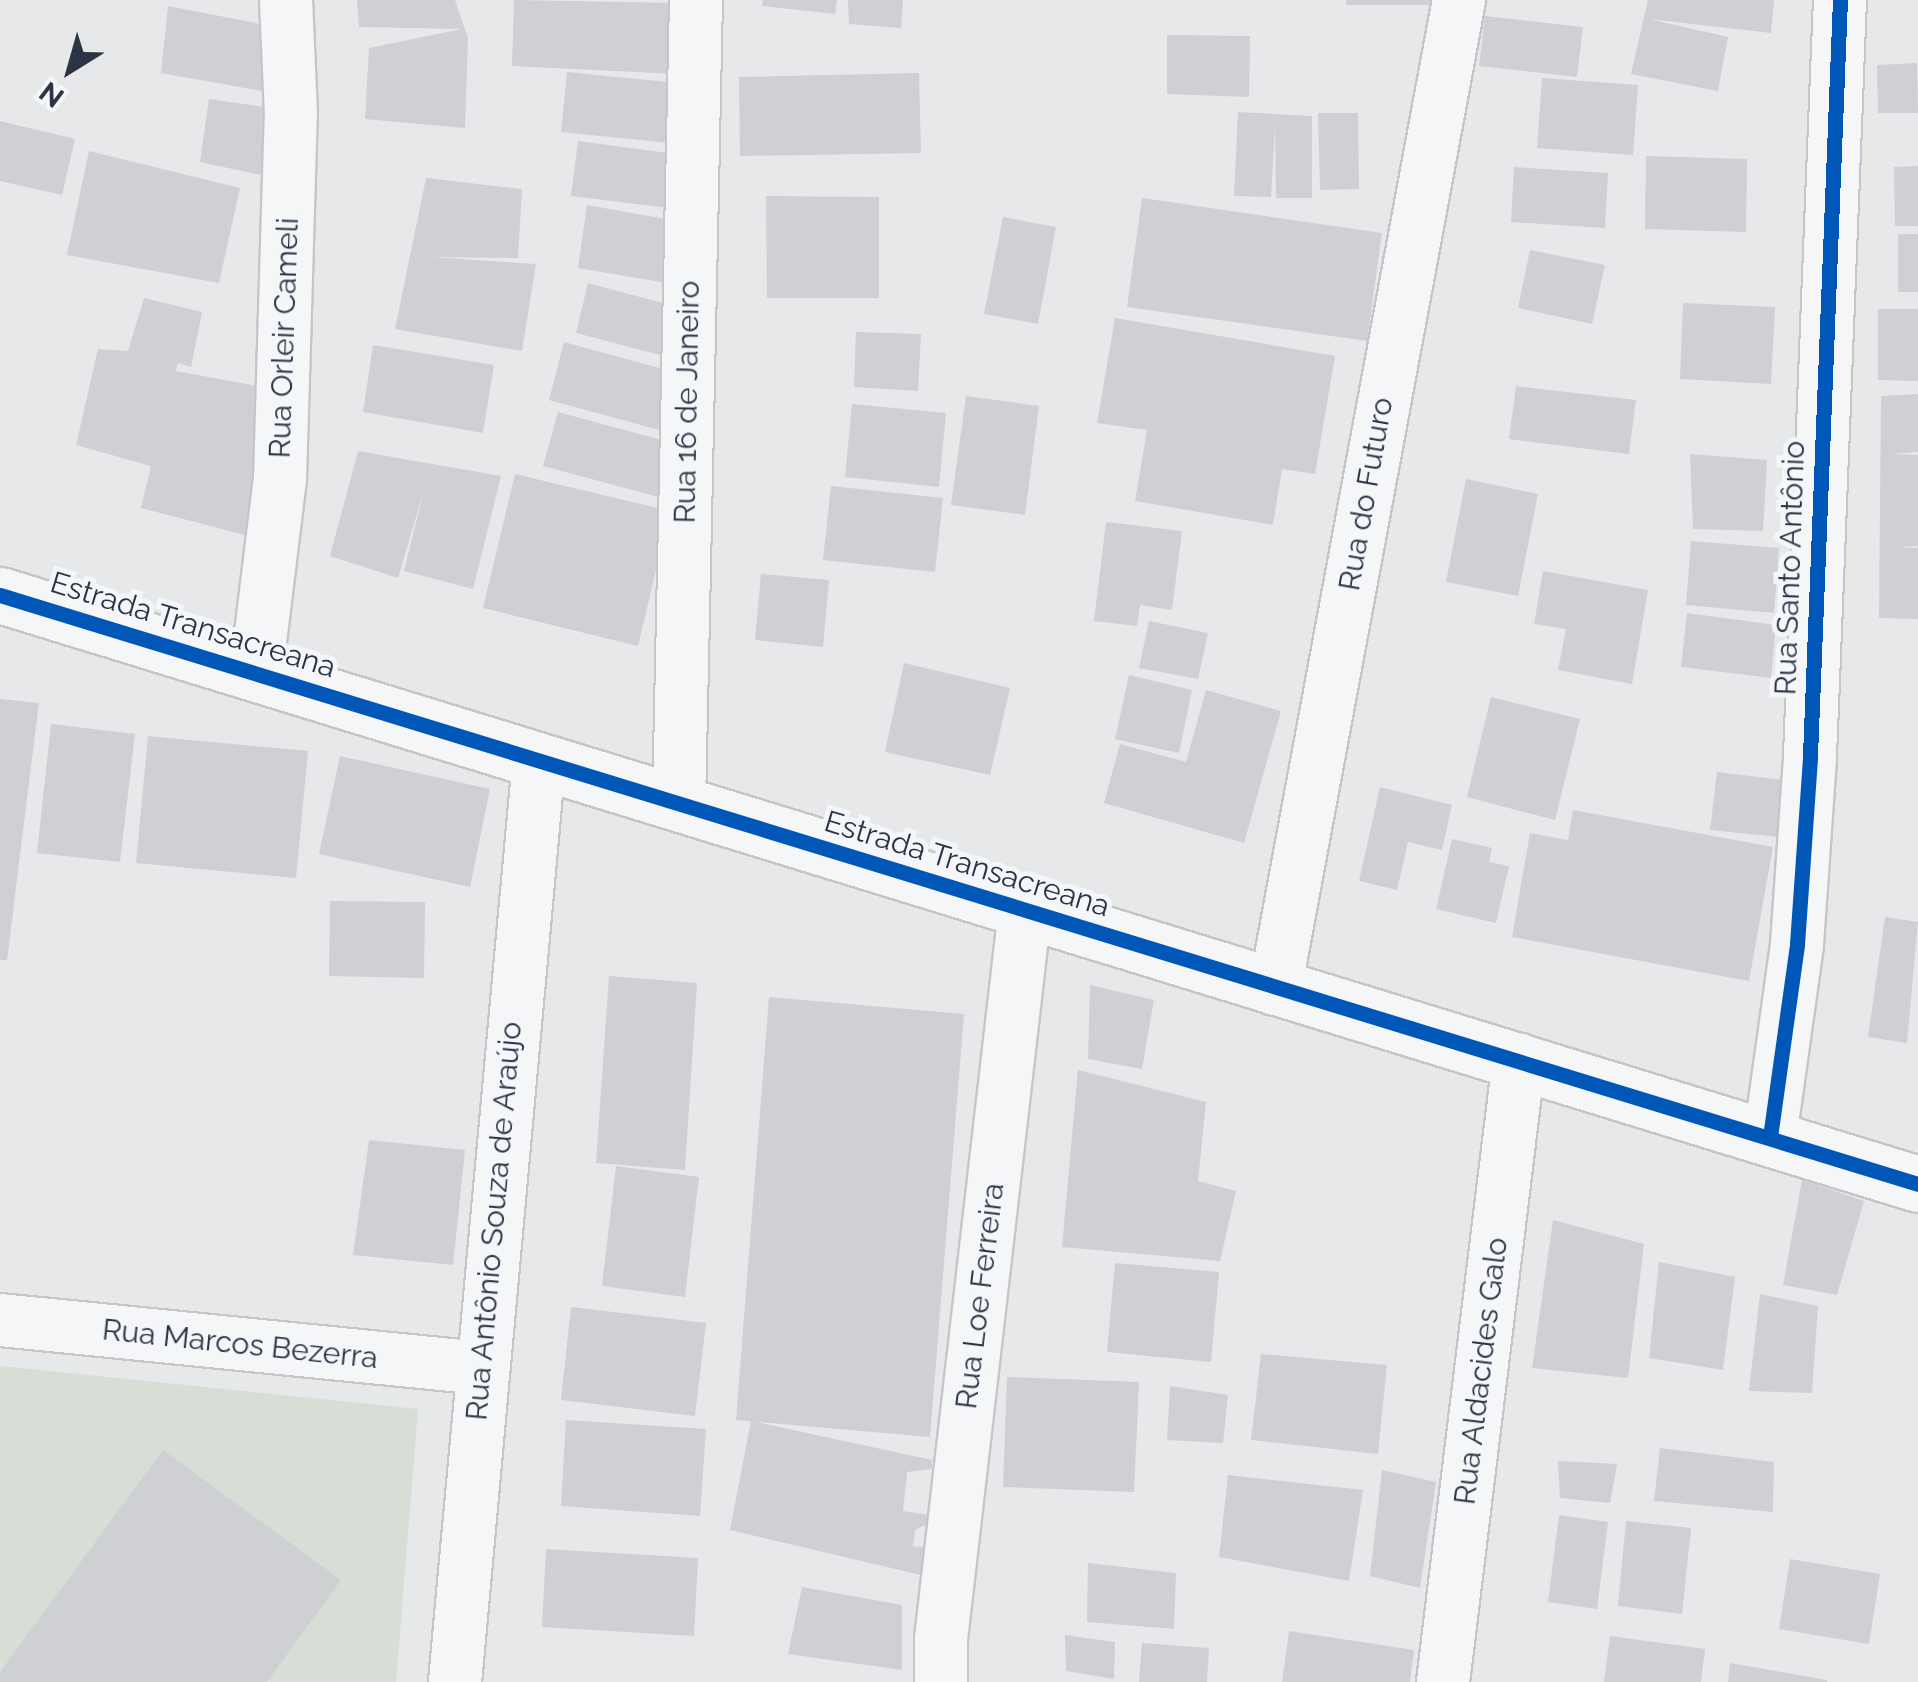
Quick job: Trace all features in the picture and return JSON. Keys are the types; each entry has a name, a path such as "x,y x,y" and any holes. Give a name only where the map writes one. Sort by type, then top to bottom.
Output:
{"street":[{"name":"Rua Orleir Cameli","path":"256,674 280,479 291,114 286,0"},
{"name":"Rua 16 de Janeiro","path":"679,804 696,0"},
{"name":"Rua do Futuro","path":"1275,988 1459,0"},
{"name":"Rua Santo Antônio","path":"1770,1136 1797,944 1810,756 1840,0"},
{"name":"Estrada Transacreana","path":"0,595 1918,1184"},
{"name":"Rua Antônio Souza de Araújo","path":"454,1682 539,761"},
{"name":"Rua Loe Ferreira","path":"941,1682 940,1639 1025,911"},
{"name":"Rua Aldacides Galo","path":"1443,1682 1518,1060"},
{"name":"Rua Marcos Bezerra","path":"0,1320 480,1368"}],"shaded area":[{"path":"0,1366 418,1409 396,1682 0,1682"}],"building":[{"path":"357,0 455,0 468,38 465,128 365,119 369,48 462,29 359,27"},
{"path":"514,0 679,3 676,74 512,66"},
{"path":"763,0 837,0 835,14 762,6"},
{"path":"848,0 903,0 901,28 849,24"},
{"path":"1346,0 1434,0 1434,5 1346,5"},
{"path":"1648,0 1774,0 1771,33 1649,19 1728,37 1718,91 1631,74"},
{"path":"168,6 271,26 273,93 161,73"},
{"path":"1485,16 1583,27 1577,77 1479,66"},
{"path":"1167,35 1250,36 1249,97 1167,94"},
{"path":"1917,63 1918,113 1878,113 1877,65"},
{"path":"567,72 677,83 670,143 561,132"},
{"path":"919,73 921,153 740,156 739,77"},
{"path":"1542,78 1638,85 1633,155 1537,148"},
{"path":"209,99 271,108 266,176 200,162"},
{"path":"1238,112 1312,116 1312,198 1276,198 1275,126 1271,197 1234,196"},
{"path":"1318,113 1358,113 1359,189 1320,190"},
{"path":"0,121 75,139 62,195 0,181"},
{"path":"578,141 676,154 669,208 571,196"},
{"path":"89,151 240,188 219,283 67,255"},
{"path":"1646,156 1747,159 1746,232 1645,229"},
{"path":"1918,166 1918,226 1895,226 1894,167"},
{"path":"1514,167 1608,173 1605,228 1511,222"},
{"path":"426,178 522,189 518,258 429,257 536,264 522,351 395,329"},
{"path":"766,196 879,197 879,298 767,298"},
{"path":"1142,198 1382,233 1367,341 1127,307"},
{"path":"587,205 677,221 667,283 578,268"},
{"path":"1003,217 1056,227 1038,324 984,314"},
{"path":"1898,234 1918,234 1918,292 1898,292"},
{"path":"1530,250 1605,265 1592,324 1518,308"},
{"path":"588,283 670,305 672,358 576,333"},
{"path":"144,298 202,312 191,367 178,363 176,371 274,389 245,535 141,508 151,466 76,445 98,349 128,351"},
{"path":"1683,303 1775,307 1771,384 1680,379"},
{"path":"1878,309 1918,309 1918,381 1878,380"},
{"path":"1115,318 1335,356 1315,474 1282,469 1273,525 1135,501 1147,430 1097,423"},
{"path":"856,332 921,334 918,391 854,387"},
{"path":"564,342 678,373 663,431 549,400"},
{"path":"373,345 494,365 483,433 363,412"},
{"path":"1516,386 1636,400 1629,454 1509,439"},
{"path":"1918,394 1918,452 1890,454 1918,455 1918,546 1897,547 1918,548 1918,619 1879,618 1881,396"},
{"path":"966,396 1039,406 1025,515 951,505"},
{"path":"852,404 946,413 939,487 845,477"},
{"path":"558,412 665,441 666,499 543,466"},
{"path":"358,451 501,476 473,589 404,571 424,490 398,578 330,556"},
{"path":"1690,454 1767,460 1763,531 1693,529"},
{"path":"515,474 670,511 638,646 483,608"},
{"path":"1466,479 1538,494 1518,596 1446,582"},
{"path":"831,486 943,498 935,572 823,560"},
{"path":"1106,522 1182,531 1172,610 1140,605 1137,626 1094,621"},
{"path":"1691,541 1779,548 1774,613 1686,605"},
{"path":"1543,571 1648,590 1632,684 1558,670 1566,629 1534,624"},
{"path":"761,574 829,580 823,647 755,640"},
{"path":"1687,613 1776,625 1771,678 1681,667"},
{"path":"1149,621 1208,633 1198,679 1139,668"},
{"path":"904,663 1010,688 990,775 885,752"},
{"path":"1129,675 1192,690 1179,753 1115,739"},
{"path":"1206,690 1281,711 1244,843 1104,803 1120,744 1186,762"},
{"path":"1491,697 1580,719 1555,820 1467,797"},
{"path":"0,699 39,703 7,960 0,960"},
{"path":"51,724 135,734 120,862 37,853"},
{"path":"148,736 308,751 296,878 136,863"},
{"path":"340,756 490,789 470,887 319,854"},
{"path":"1717,772 1784,780 1779,837 1710,830"},
{"path":"1380,787 1452,805 1442,850 1408,842 1397,890 1359,881"},
{"path":"1573,810 1773,847 1749,981 1512,937 1530,833 1568,840"},
{"path":"1452,839 1492,848 1489,862 1509,866 1496,923 1436,909"},
{"path":"330,901 425,902 424,978 329,976"},
{"path":"1885,917 1918,922 1907,1043 1868,1037"},
{"path":"609,976 697,983 685,1170 596,1163"},
{"path":"1090,985 1154,1000 1142,1069 1088,1059"},
{"path":"769,997 964,1014 930,1437 736,1420"},
{"path":"1078,1070 1206,1102 1198,1181 1236,1191 1220,1261 1062,1247"},
{"path":"369,1140 465,1150 453,1265 353,1255"},
{"path":"616,1166 699,1177 685,1297 602,1286"},
{"path":"1802,1180 1864,1201 1837,1295 1783,1285"},
{"path":"1553,1220 1644,1244 1628,1378 1532,1368"},
{"path":"1659,1262 1735,1277 1723,1370 1649,1358"},
{"path":"1115,1263 1219,1272 1211,1362 1107,1352"},
{"path":"1760,1294 1818,1306 1812,1393 1749,1391"},
{"path":"571,1307 706,1323 695,1416 561,1400"},
{"path":"1261,1354 1387,1365 1378,1454 1251,1440"},
{"path":"1007,1377 1139,1382 1134,1492 1003,1487"},
{"path":"1170,1386 1228,1395 1223,1443 1167,1440"},
{"path":"566,1420 706,1429 700,1516 561,1506"},
{"path":"751,1421 932,1460 932,1469 907,1472 903,1511 930,1515 928,1524 915,1530 913,1546 931,1548 925,1576 730,1530"},
{"path":"1660,1448 1774,1462 1773,1512 1654,1501"},
{"path":"163,1450 341,1580 267,1682 0,1682 0,1672"},
{"path":"1558,1461 1617,1464 1610,1503 1560,1498"},
{"path":"1382,1470 1436,1482 1420,1588 1370,1576"},
{"path":"1228,1475 1363,1490 1349,1581 1219,1557"},
{"path":"1559,1515 1608,1522 1597,1609 1548,1602"},
{"path":"1626,1521 1691,1528 1682,1614 1618,1606"},
{"path":"546,1549 698,1558 694,1636 542,1627"},
{"path":"1790,1559 1880,1574 1869,1644 1779,1629"},
{"path":"1088,1563 1176,1573 1174,1629 1087,1622"},
{"path":"802,1587 902,1605 902,1670 788,1654"},
{"path":"1289,1631 1414,1650 1410,1682 1282,1682"},
{"path":"1065,1635 1115,1642 1114,1679 1066,1671"},
{"path":"1610,1636 1705,1649 1701,1682 1604,1682"},
{"path":"1142,1643 1209,1648 1207,1682 1139,1682"},
{"path":"1730,1663 1827,1680 1827,1682 1728,1682"}],"cycle path":[{"path":"1770,1137 1797,944 1810,756 1840,0"},
{"path":"0,595 1918,1184"}]}
